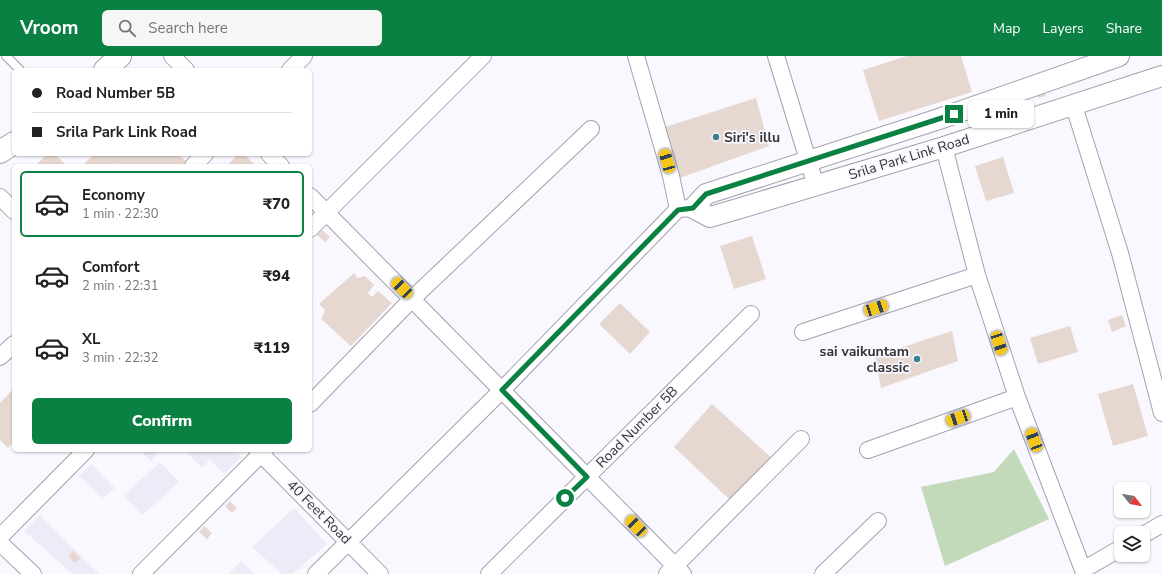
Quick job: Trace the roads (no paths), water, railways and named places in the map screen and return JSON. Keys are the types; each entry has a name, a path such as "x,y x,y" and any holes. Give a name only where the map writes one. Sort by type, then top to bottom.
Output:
{"main road":[{"path":"107,68 120,56"},
{"path":"0,152 12,144"}],"street":[{"path":"172,56 184,68"},
{"path":"292,68 304,56"},
{"path":"312,227 483,56"},
{"path":"316,574 685,209 671,176 636,56"},
{"path":"776,56 816,186"},
{"name":"Srila Park Link Road","path":"685,209 706,194 940,119 1119,56"},
{"name":"Srila Park Link Road","path":"685,209 710,217 944,147 1074,106 1162,76"},
{"path":"1074,106 1120,253 1162,413"},
{"path":"312,402 412,299 591,129"},
{"path":"944,147 977,275 1017,397 1080,572 1114,552"},
{"path":"195,164 203,156"},
{"path":"271,156 279,164"},
{"path":"0,197 12,208"},
{"path":"312,198 587,477 675,571 801,440"},
{"path":"803,332 977,275"},
{"name":"Road Number 5B","path":"489,574 751,314"},
{"path":"0,357 12,346"},
{"path":"868,450 1017,397"},
{"path":"0,537 84,452"},
{"path":"141,574 260,452"},
{"name":"40 Feet Road","path":"262,452 380,574"},
{"path":"823,574 878,521"},
{"path":"1150,531 1162,524"},
{"path":"0,543 32,574"}],"lane":[{"path":"6,56 18,68"}],"place":[{"name":"Siri's illu","path":"716,137"},
{"name":"sai vaikuntam classic","path":"917,359"}]}
